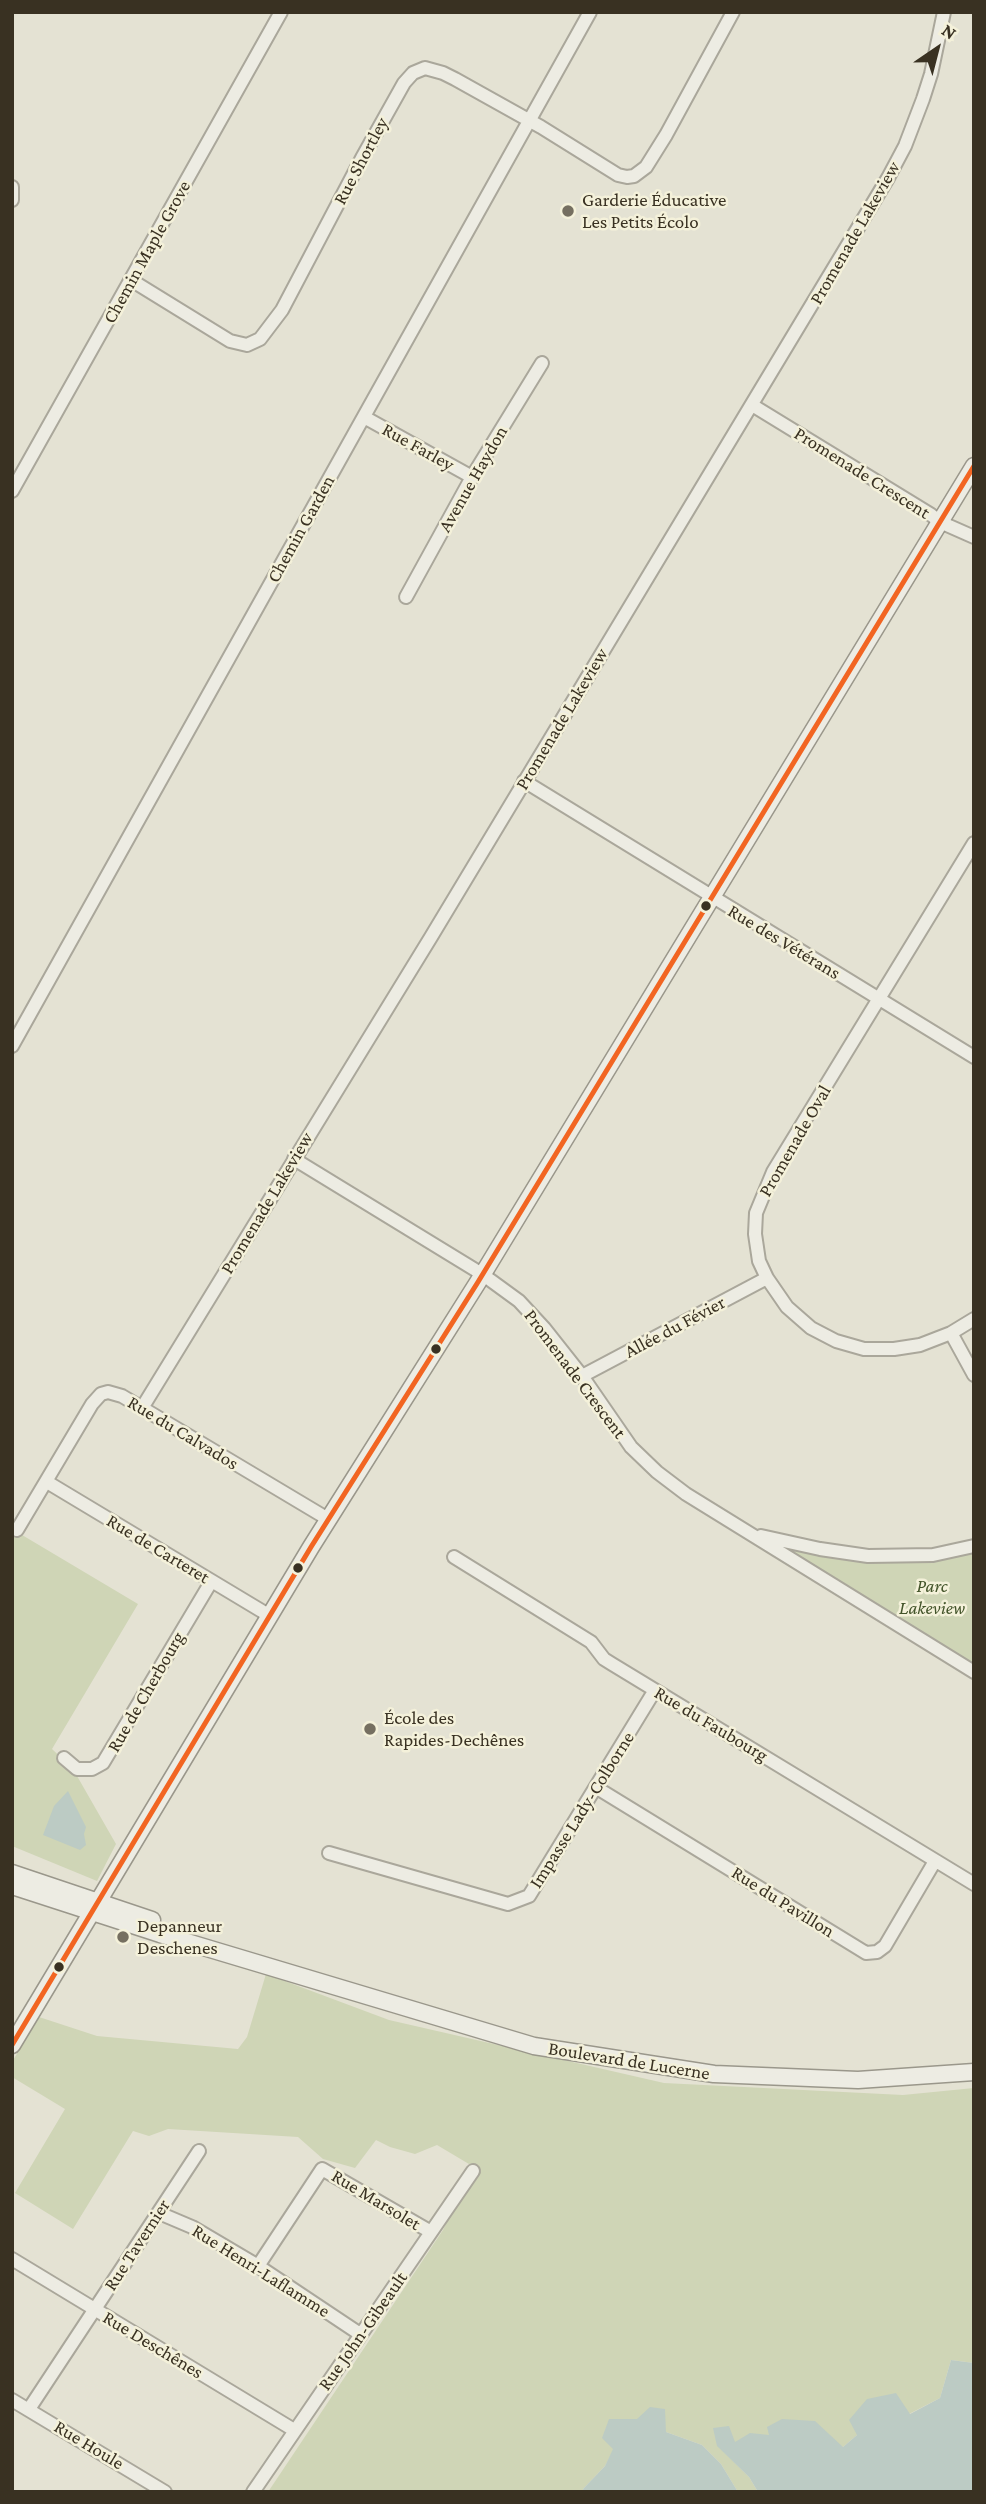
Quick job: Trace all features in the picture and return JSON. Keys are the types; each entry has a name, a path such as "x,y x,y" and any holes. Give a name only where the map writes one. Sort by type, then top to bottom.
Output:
{"street":[{"name":"Chemin Maple Grove","path":"12,491 281,12"},
{"name":"Chemin Garden","path":"12,1046 590,12"},
{"name":"Rue Shortley","path":"131,280 230,341 239,344 254,343 268,331 282,310 404,83 413,73 425,68 443,73 530,121 611,171 627,177 634,176 646,167 666,135 733,12"},
{"name":"Promenade Lakeview","path":"142,1408 835,269 905,146 931,74 944,12"},
{"path":"12,187 12,200"},
{"name":"Avenue Haydon","path":"406,597 472,477 542,363"},
{"name":"Promenade Crescent","path":"751,405 930,514 940,523 974,537"},
{"name":"Rue Farley","path":"364,417 472,477"},
{"path":"12,2045 328,1519 482,1274 974,466"},
{"name":"Rue des Vétérans","path":"524,781 974,1057"},
{"name":"Promenade Oval","path":"974,843 773,1172 756,1213 755,1234 759,1261 787,1307 811,1328 836,1341 864,1349 894,1349 920,1345 951,1333 974,1319"},
{"name":"Promenade Crescent","path":"294,1159 482,1274 519,1301 582,1376 605,1412 640,1455 686,1494 974,1672"},
{"name":"Allée du Févier","path":"582,1376 767,1278"},
{"path":"951,1333 974,1375"},
{"name":"Rue du Calvados","path":"17,1530 97,1398 108,1392 142,1408 328,1519"},
{"name":"Rue de Carteret","path":"47,1482 270,1616"},
{"name":"Promenade Crescent","path":"744,1531 782,1542 868,1556 933,1555 974,1546"},
{"name":"Rue du Faubourg","path":"454,1557 591,1642 604,1659 974,1884"},
{"name":"Rue de Cherbourg","path":"64,1758 78,1769 92,1769 103,1763 211,1581"},
{"name":"Impasse Lady-Colborne","path":"330,1853 508,1904 529,1896 655,1690"},
{"name":"Rue du Pavillon","path":"597,1788 866,1953 877,1952 885,1945 935,1861"},
{"name":"Boulevard de Lucerne","path":"12,1873 96,1906 295,1973 534,2046 714,2074 858,2080 974,2073"},
{"name":"Boulevard de Lucerne","path":"12,1886 96,1906"},
{"name":"Rue Tavernier","path":"29,2409 199,2151"},
{"name":"Rue Marsolet","path":"258,2266 322,2169 431,2232"},
{"name":"Rue John-Gibeault","path":"253,2492 473,2171"},
{"name":"Rue Henri-Laflamme","path":"159,2213 192,2227 258,2266 360,2334"},
{"name":"Rue Deschênes","path":"12,2259 294,2430"},
{"name":"Rue Houle","path":"12,2400 165,2492"}],"green space":[{"path":"12,1529 138,1604 52,1749 73,1769 116,1844 97,1881 12,1846"},
{"name":"Parc Lakeview","path":"744,1531 868,1556 974,1546 974,1672"},
{"path":"266,1974 389,2020 664,2083 903,2095 974,2088 974,2363 951,2360 940,2398 857,2435 843,2447 770,2435 718,2446 749,2477 758,2492 738,2492 721,2464 702,2445 666,2432 614,2449 605,2466 583,2489 584,2492 268,2492 443,2230 474,2167 437,2145 415,2154 376,2140 355,2168 323,2159 298,2137 168,2129 149,2136 133,2131 73,2229 15,2193 65,2109 12,2077 12,2062 39,2017 97,2036 238,2049 247,2037"}],"shaded area":[{"path":"68,1791 86,1827 86,1845 80,1850 43,1835 54,1806"},
{"path":"951,2360 974,2363 974,2492 758,2492 749,2477 717,2446 713,2428 729,2426 735,2442 750,2433 769,2435 767,2427 782,2419 815,2421 843,2447 857,2435 849,2420 867,2399 896,2393 910,2414 940,2398"},
{"path":"650,2407 665,2409 666,2432 702,2445 721,2464 738,2492 584,2492 583,2489 605,2466 613,2449 602,2438 609,2419 637,2419"}],"transit line":[{"path":"12,2045 311,1547 478,1282 974,466"}],"place":[{"name":"Garderie Éducative Les Petits Écolo","path":"568,211"},
{"name":"École des Rapides-Dechênes","path":"370,1729"},
{"name":"Depanneur Deschenes","path":"123,1937"}]}
